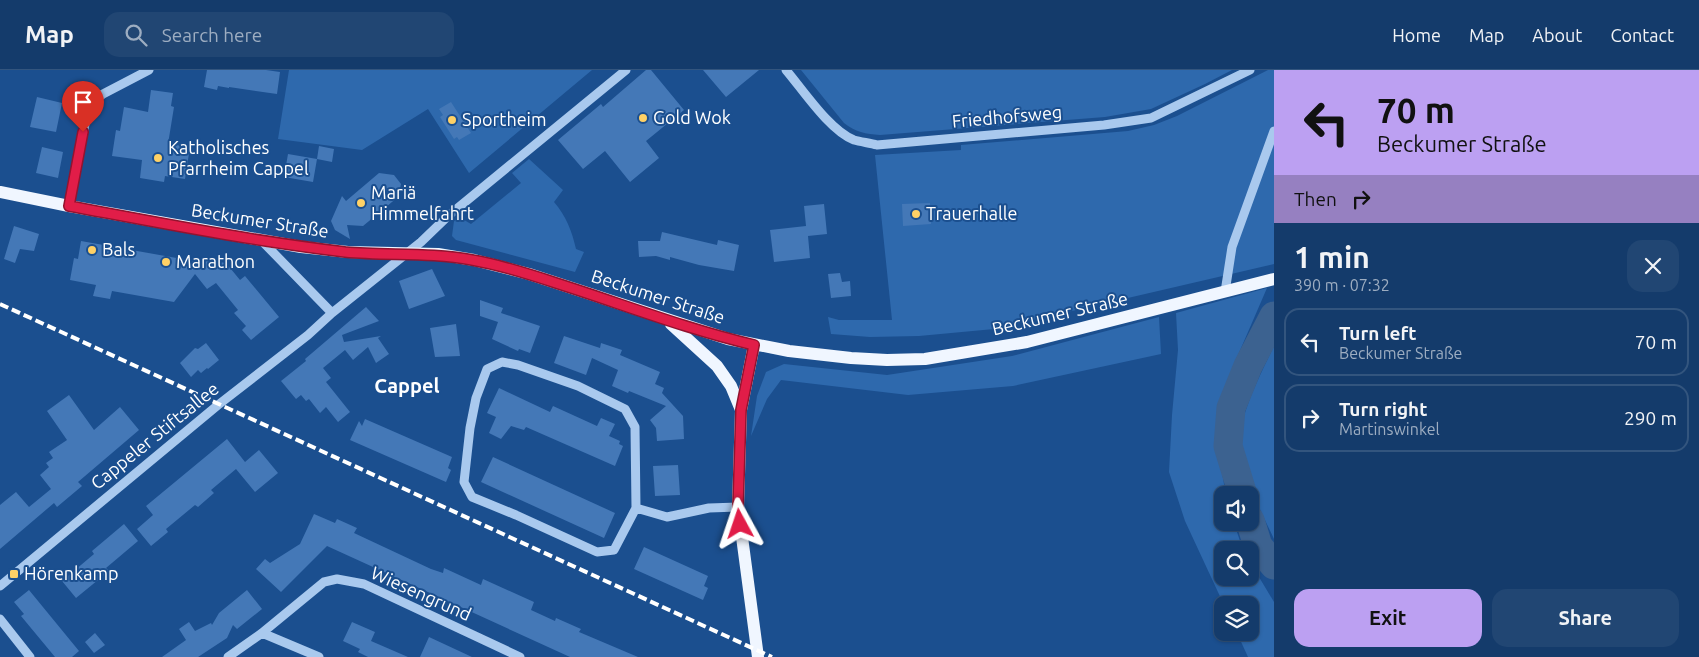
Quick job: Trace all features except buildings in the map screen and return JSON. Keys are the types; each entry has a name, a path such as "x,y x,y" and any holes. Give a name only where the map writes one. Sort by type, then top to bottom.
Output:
{"main road":[{"name":"Beckumer Straße","path":"0,192 261,240 348,252 438,254 474,260 529,274 728,339 754,345 851,358 887,360 924,359 1027,342 1274,279"},
{"path":"668,320 716,366 731,386 741,410"},
{"path":"754,345 741,410 738,507 758,657"}],"street":[{"path":"69,206 87,114 92,102 103,94 149,70"},
{"name":"Cappeler Stiftsallee","path":"0,586 218,405 308,335 332,313 421,242 456,210 626,70"},
{"name":"Friedhofsweg","path":"786,70 838,131 854,140 877,144 1104,125 1151,118 1250,70"},
{"path":"1225,291 1232,247 1274,131"},
{"path":"261,240 332,313"},
{"path":"502,362 518,365 578,386 625,410 635,427 636,508 614,550 597,552 472,497 464,482 470,428 476,398 487,369 502,362"},
{"path":"636,508 667,517 709,508 738,507"},
{"name":"Wiesengrund","path":"228,657 262,633 324,582 337,579 364,584 520,657"},
{"path":"0,619 30,657"},
{"path":"262,633 319,657"}],"shaded area":[{"path":"289,70 592,70 469,173 428,109 362,150 278,139"},
{"path":"801,70 1232,70 1151,109 1105,117 880,135 852,129 844,123"},
{"path":"1268,70 1274,70 1274,264 994,329 919,336 870,337 831,334 828,317 839,320 892,320 875,155 961,150 961,145 1128,131 1154,125 1177,116"},
{"path":"529,159 563,190 554,202 568,224 576,249 584,252 575,272 456,240 452,236 454,221 459,217 471,224 521,183 512,173"},
{"path":"1267,288 1235,362 1222,406 1217,445 1224,486 1214,486 1214,531 1237,531 1240,541 1214,541 1214,583 1185,521 1169,472 1178,350 1176,313"},
{"path":"1159,317 1161,354 1013,386 908,395 781,380 767,399 751,436 757,396 766,372 784,364 887,375 1012,356"},
{"path":"1274,346 1274,539 1259,507 1259,486 1250,486 1248,481 1240,444 1243,421 1257,381"},
{"path":"1259,577 1274,602 1274,657 1248,657 1241,641 1259,641 1259,596 1220,596 1215,586 1259,586"}],"waterway":[{"path":"1240,486 1228,446 1231,408 1248,366 1274,316"},
{"path":"1253,531 1258,546 1274,565"}],"railway":[{"path":"0,304 772,657"}],"place":[{"name":"Gold Wok","path":"643,118"},
{"name":"Sportheim","path":"452,120"},
{"name":"Katholisches Pfarrheim Cappel","path":"158,158"},
{"name":"Mariä Himmelfahrt","path":"361,203"},
{"name":"Trauerhalle","path":"916,214"},
{"name":"Bals","path":"92,250"},
{"name":"Marathon","path":"166,262"},
{"name":"Hörenkamp","path":"14,574"}],"district":[{"name":"Cappel","path":"407,386"}],"route":[{"path":"83,132 69,206 302,246 348,252 438,254 474,260 529,274 728,339 754,345 741,410 738,507 740,524"}]}
